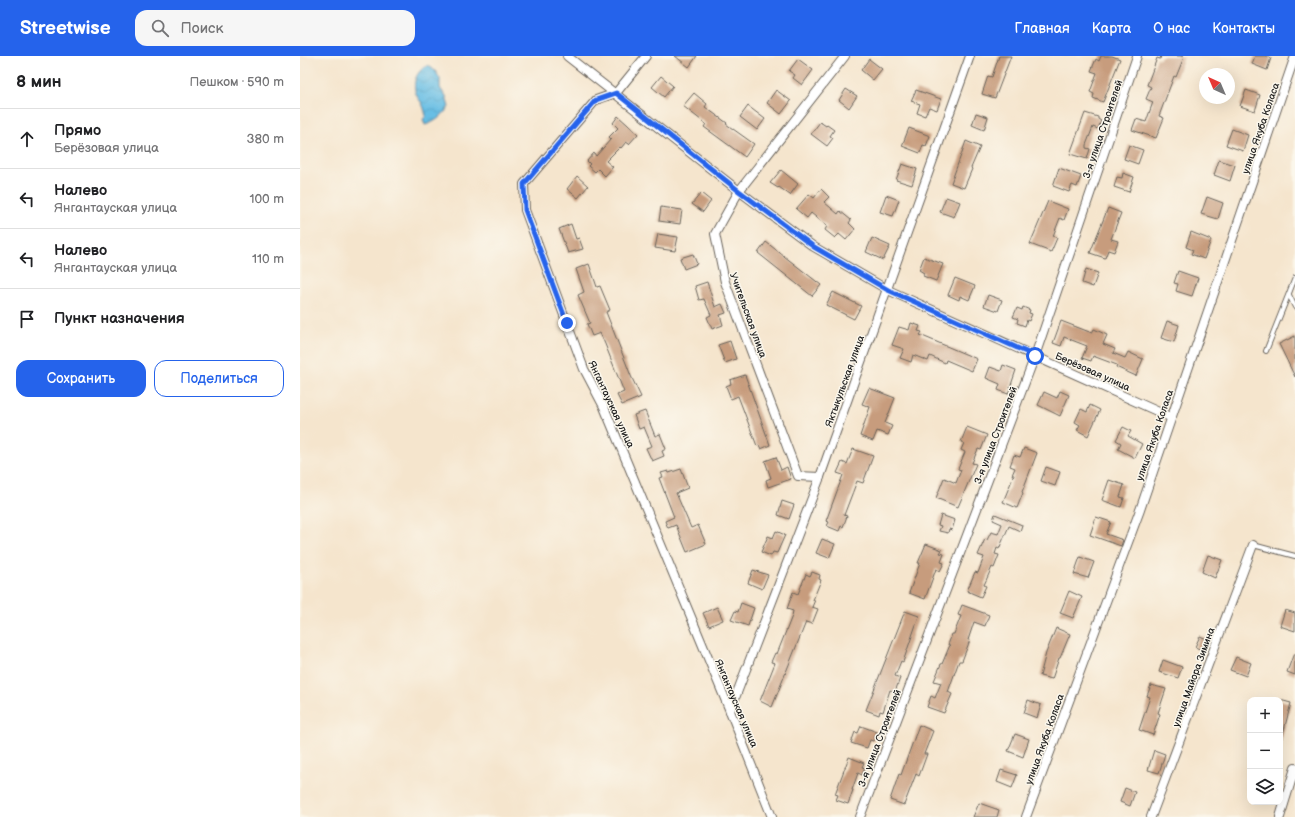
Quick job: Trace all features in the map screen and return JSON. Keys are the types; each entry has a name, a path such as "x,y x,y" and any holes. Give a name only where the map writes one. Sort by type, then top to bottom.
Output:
{"street":[{"name":"Берёзовая улица","path":"567,56 739,191 814,247 888,290 1170,417"},
{"path":"616,93 646,56"},
{"name":"Учительская улица","path":"820,477 798,476 725,282 715,234 739,191 845,56"},
{"name":"Яктыкульская улица","path":"730,711 820,477 888,290 970,56"},
{"name":"3-я улица Строителей","path":"860,817 1035,356 1137,56"},
{"name":"улица Якуба Коласа","path":"1026,817 1140,510 1170,417 1295,56"},
{"name":"Янгантауская улица","path":"616,93 596,100 524,184 525,210 584,369 604,408 730,711 772,817"},
{"name":"улица Майора Зимина","path":"1151,817 1253,545"},
{"path":"1280,817 1295,768"}],"lane":[{"path":"1266,351 1295,278"},
{"path":"1289,295 1295,307"},
{"path":"1253,545 1295,556"}],"water":[{"path":"429,65 440,79 440,88 446,97 449,107 438,118 425,125 423,119 426,116 415,91 415,82 421,70"}],"building":[{"path":"675,56 697,56 689,67"},
{"path":"999,56 1011,56 995,98 982,94 988,76 992,77"},
{"path":"1101,56 1112,56 1120,59 1103,102 1093,98 1094,94 1090,92 1097,73 1091,71 1096,59 1099,61"},
{"path":"1161,56 1184,57 1176,77 1174,76 1159,116 1164,118 1156,138 1132,130 1136,119 1146,122 1153,102 1146,99 1151,87 1147,85 1157,58 1160,59"},
{"path":"1255,56 1266,56 1271,58 1267,70 1252,64"},
{"path":"798,59 813,70 802,85 793,78 795,75 789,71"},
{"path":"869,59 882,69 873,80 861,70"},
{"path":"661,76 673,86 664,97 652,87"},
{"path":"846,89 857,96 849,108 839,100"},
{"path":"776,90 791,101 781,114 767,103"},
{"path":"916,90 941,99 937,110 929,107 925,116 917,113 920,104 911,101"},
{"path":"1246,90 1260,95 1255,111 1240,106"},
{"path":"694,93 707,104 705,107 754,144 745,157 704,127 706,124 683,106"},
{"path":"748,106 765,119 757,130 740,117"},
{"path":"976,113 988,117 984,130 972,125"},
{"path":"1085,113 1098,117 1101,121 1098,129 1093,127 1086,145 1086,148 1090,149 1087,159 1070,154"},
{"path":"618,116 638,134 629,144 626,142 606,161 613,167 605,176 598,169 595,172 588,166 590,164 587,161 594,153 596,156 611,139 609,137 618,128 613,123"},
{"path":"820,122 834,130 830,136 833,138 827,146 811,134"},
{"path":"909,128 930,136 926,146 923,145 920,153 902,146"},
{"path":"1232,129 1248,135 1243,151 1226,145"},
{"path":"966,141 980,147 964,188 951,183"},
{"path":"1129,145 1143,150 1138,164 1124,159"},
{"path":"1219,160 1235,165 1230,181 1214,175"},
{"path":"902,164 917,169 912,185 896,180"},
{"path":"1059,168 1081,176 1077,187 1072,185 1069,192 1053,186"},
{"path":"781,170 798,184 790,195 779,187 778,188 770,183"},
{"path":"1123,173 1134,177 1129,192 1114,187 1117,177 1122,178"},
{"path":"577,176 588,186 578,198 567,189"},
{"path":"821,189 829,197 824,202 838,214 840,211 851,220 849,223 855,229 846,240 839,234 835,238 825,230 827,226 811,213 807,218 796,209 809,194 814,198"},
{"path":"701,193 711,201 703,212 692,204"},
{"path":"886,195 899,200 893,216 880,212"},
{"path":"946,197 960,202 954,217 940,212"},
{"path":"1207,197 1223,203 1218,219 1201,214"},
{"path":"1048,201 1068,209 1064,220 1060,218 1053,236 1057,238 1051,252 1030,244"},
{"path":"661,207 682,210 680,224 659,221"},
{"path":"1108,208 1121,213 1111,239 1118,241 1114,252 1108,250 1105,258 1090,253"},
{"path":"571,224 576,239 579,238 583,249 568,253 559,229"},
{"path":"1191,232 1211,240 1204,259 1191,254 1193,250 1186,247"},
{"path":"658,234 678,237 675,251 655,248"},
{"path":"872,238 890,246 883,260 866,252"},
{"path":"766,242 821,285 812,296 758,253"},
{"path":"693,254 697,264 684,269 680,258"},
{"path":"924,257 943,264 936,281 923,276 924,273 919,270"},
{"path":"589,264 597,287 600,286 610,310 606,312 631,376 641,397 622,405 617,395 624,392 605,344 600,333 592,336 587,324 590,323 578,295 584,292 576,269"},
{"path":"1086,269 1098,273 1093,287 1082,283"},
{"path":"1178,271 1198,278 1192,296 1176,291 1178,284 1174,283"},
{"path":"955,278 975,286 969,300 960,296 959,300 948,295"},
{"path":"707,282 715,307 722,304 726,313 720,315 723,325 712,329 707,317 711,315 704,299 699,300 695,286"},
{"path":"833,292 861,306 854,319 826,305"},
{"path":"988,295 1002,300 998,311 984,306"},
{"path":"1023,307 1030,310 1029,313 1032,314 1029,321 1027,320 1025,326 1017,323 1018,319 1013,317 1017,308 1022,310"},
{"path":"1061,321 1092,333 1094,329 1107,335 1103,344 1115,349 1113,353 1125,358 1128,352 1143,359 1136,376 1116,367 1117,365 1093,356 1091,361 1082,358 1087,346 1064,337 1061,346 1053,343"},
{"path":"1167,321 1179,325 1174,342 1161,338"},
{"path":"911,323 920,326 918,331 922,332 920,335 977,359 972,371 946,360 945,363 930,356 928,361 913,355 911,362 900,358 904,349 892,345 899,327 909,330"},
{"path":"1295,336 1295,377 1279,344"},
{"path":"730,341 736,359 725,363 718,345"},
{"path":"1003,365 1016,370 1008,394 998,390 1000,384 986,378 990,367 1001,371"},
{"path":"745,375 770,445 761,449 759,445 757,446 738,396 731,399 726,386 731,384 730,380"},
{"path":"869,388 895,398 885,423 892,426 888,435 877,431 873,441 860,436 870,407 862,404"},
{"path":"1060,391 1069,395 1060,416 1038,405 1044,392 1057,398"},
{"path":"1090,405 1100,410 1088,436 1077,430 1080,425 1075,422 1081,409 1087,412"},
{"path":"645,411 655,436 660,434 666,449 662,451 664,456 652,461 646,448 652,446 644,427 639,429 634,415"},
{"path":"967,427 987,435 981,450 978,449 972,463 976,464 958,507 936,498 944,478 956,483 961,470 958,469 965,452 961,450 964,443 961,442"},
{"path":"1123,427 1131,431 1128,436 1142,444 1135,458 1118,449 1121,443 1116,440"},
{"path":"1024,448 1037,453 1017,508 1003,502 1014,475 1012,475 1015,468 1010,466 1014,455 1020,457"},
{"path":"853,449 873,456 863,483 857,481 844,515 847,516 843,527 841,526 839,531 827,526 829,522 826,521 843,475 837,473 842,462 847,464"},
{"path":"776,457 781,470 787,467 791,479 768,487 766,480 771,478 765,461"},
{"path":"1046,467 1060,472 1055,486 1041,481"},
{"path":"681,469 688,488 676,493 691,528 698,525 706,544 687,552 676,525 668,528 665,521 674,517 659,478 663,477 661,473 668,471 669,473"},
{"path":"1109,480 1124,485 1120,497 1124,498 1121,507 1102,500"},
{"path":"782,501 794,505 789,519 778,515"},
{"path":"995,514 1022,525 1020,531 1009,526 999,549 997,548 995,554 999,555 994,568 992,567 984,585 986,586 981,597 967,591 975,572 978,573 984,557 978,555 985,539 987,540 991,532 998,534 1002,524 993,520"},
{"path":"941,515 955,520 952,530 949,529 948,533 939,531 941,526 938,525"},
{"path":"1096,517 1111,522 1106,534 1123,540 1121,546 1090,535"},
{"path":"776,531 785,535 777,553 773,552 771,556 761,552 768,536 773,538"},
{"path":"822,539 835,544 829,558 816,553"},
{"path":"926,544 942,550 940,553 944,554 941,562 944,563 940,571 936,569 925,599 909,593 920,563 918,563"},
{"path":"1208,555 1222,560 1215,578 1202,572"},
{"path":"1080,557 1094,562 1088,578 1074,574"},
{"path":"753,570 768,575 762,589 748,583"},
{"path":"812,572 820,575 819,579 821,580 813,600 815,600 812,607 818,609 812,624 806,622 772,707 760,701 775,663 771,662 775,653 777,654 792,616 793,611 787,609 793,592 798,594 806,574 810,576"},
{"path":"1069,591 1082,597 1073,618 1060,613"},
{"path":"741,603 754,608 748,626 731,620 735,611 738,612"},
{"path":"962,605 989,615 985,626 974,622 968,640 970,640 962,661 959,661 948,692 952,694 944,713 927,707 931,696 935,698 941,683 934,681 950,645 948,645 952,634 954,634 961,616 958,615"},
{"path":"717,607 723,620 709,626 703,613"},
{"path":"1285,610 1295,613 1295,631 1280,626"},
{"path":"905,611 919,616 903,662 901,661 895,676 900,678 895,692 890,690 883,712 880,711 879,715 866,710"},
{"path":"1056,628 1070,634 1059,658 1052,679 1040,676 1046,653"},
{"path":"1200,636 1209,640 1204,651 1195,647"},
{"path":"1294,653 1295,654 1295,675 1287,672"},
{"path":"1236,657 1251,663 1246,676 1230,670"},
{"path":"1163,660 1182,667 1178,678 1159,672"},
{"path":"1151,685 1166,689 1153,735 1139,730 1150,697 1147,696"},
{"path":"1028,700 1041,705 1037,718 1024,713"},
{"path":"1283,701 1291,703 1283,734"},
{"path":"919,725 933,731 924,754 927,754 919,776 916,774 904,805 890,800 899,774 901,775"},
{"path":"861,726 877,732 873,741 870,740 867,748 851,743 855,732 858,733"},
{"path":"1015,734 1029,739 1023,757 1008,751"},
{"path":"1154,750 1165,754 1159,773 1148,770"},
{"path":"849,757 864,763 862,767 865,768 862,775 858,773 848,804 836,800 838,795 835,794"},
{"path":"1001,770 1017,775 1012,788 997,782"},
{"path":"1125,788 1135,792 1130,806 1120,802"},
{"path":"979,803 999,810 997,817 973,817"}],"route":[{"path":"567,323 525,210 524,184 596,100 616,93 739,191 814,247 888,290 1035,356"}]}
